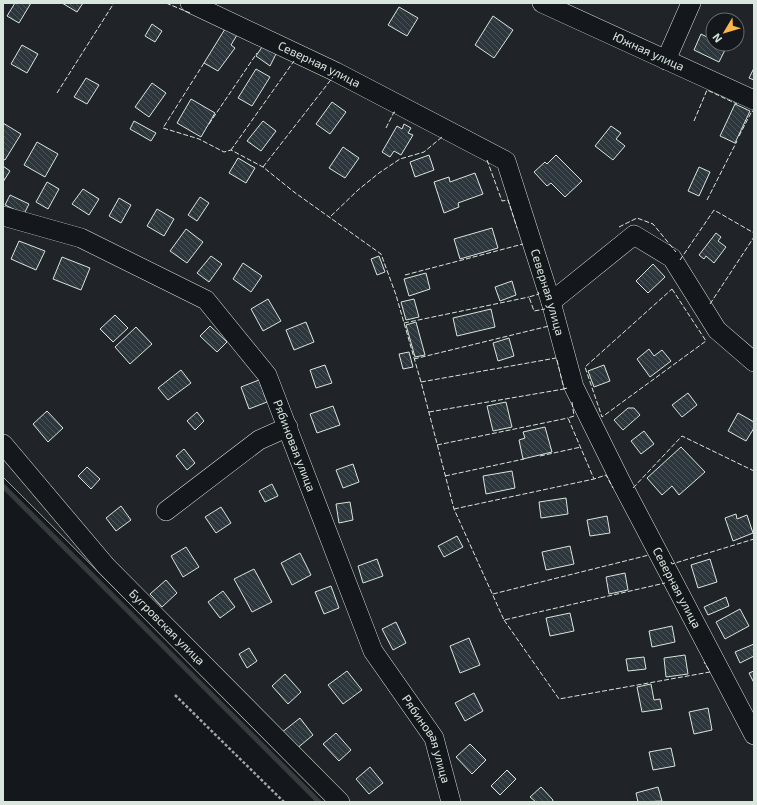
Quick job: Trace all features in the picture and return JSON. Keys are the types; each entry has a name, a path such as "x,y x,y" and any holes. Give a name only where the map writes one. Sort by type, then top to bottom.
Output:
{"street":[{"name":"Северная улица","path":"190,3 336,72 506,161 551,302 574,387 621,482 754,735"},
{"name":"Южная улица","path":"542,3 754,100"},
{"path":"666,60 691,3"},
{"name":"Рябиновая улица","path":"3,216 81,238 206,300 267,375 373,651 434,738 451,802"},
{"path":"551,302 634,235 672,258 717,330 754,362"},
{"path":"166,511 259,440 288,427"},
{"name":"Бугровская улица","path":"3,444 106,566 340,802"}],"path":[{"path":"175,695 284,802"}],"shaded area":[{"path":"3,3 754,3 754,802 329,802 3,477"}],"building":[{"path":"15,3 31,3 19,23 7,16"},
{"path":"62,3 83,3 77,12"},
{"path":"399,7 418,18 407,36 388,25"},
{"path":"493,16 513,30 494,58 475,45"},
{"path":"152,24 162,31 155,42 145,36"},
{"path":"225,29 237,35 231,45 235,48 218,71 204,63"},
{"path":"701,34 705,36 705,52 724,52 719,62 694,50"},
{"path":"264,44 276,54 270,66 256,56"},
{"path":"22,45 38,54 27,73 11,64"},
{"path":"754,68 754,80 749,78"},
{"path":"256,69 270,77 252,106 238,98"},
{"path":"86,78 99,85 87,104 74,97"},
{"path":"152,83 166,93 149,117 135,107"},
{"path":"191,99 215,113 201,137 177,123"},
{"path":"332,102 346,112 330,134 316,124"},
{"path":"735,104 750,111 735,143 720,136"},
{"path":"134,121 156,133 151,141 130,129"},
{"path":"263,121 276,131 261,151 247,141"},
{"path":"3,123 21,134 5,160 3,159"},
{"path":"404,124 411,128 408,133 413,135 401,155 394,151 390,157 382,152 397,126 402,129"},
{"path":"611,126 621,133 616,139 625,146 613,160 595,146"},
{"path":"37,142 58,154 45,177 24,165"},
{"path":"343,147 359,158 345,178 329,168"},
{"path":"429,155 434,170 415,177 410,162"},
{"path":"556,155 582,181 565,197 551,183 547,186 534,172 545,162 547,164"},
{"path":"238,158 255,168 246,183 229,173"},
{"path":"3,166 10,171 3,182"},
{"path":"699,167 710,172 699,196 688,191"},
{"path":"475,173 483,194 458,203 459,207 444,213 434,182 449,177 450,182"},
{"path":"47,182 59,189 48,209 36,202"},
{"path":"83,189 99,199 89,215 72,204"},
{"path":"10,195 29,204 24,214 5,205"},
{"path":"200,197 209,203 197,221 188,215"},
{"path":"119,198 131,205 121,223 109,216"},
{"path":"157,209 174,219 164,236 147,226"},
{"path":"492,228 498,248 460,259 454,239"},
{"path":"186,229 203,242 187,263 170,251"},
{"path":"716,233 721,237 718,241 726,247 714,263 706,256 704,259 699,255"},
{"path":"19,241 45,251 36,270 11,259"},
{"path":"211,256 222,264 209,282 197,273"},
{"path":"379,256 385,272 377,275 371,259"},
{"path":"62,257 90,268 81,290 53,279"},
{"path":"243,263 262,276 251,292 233,279"},
{"path":"653,264 665,277 648,293 636,281"},
{"path":"426,273 430,289 409,296 404,279"},
{"path":"512,281 516,295 500,301 495,287"},
{"path":"268,299 281,321 263,331 251,309"},
{"path":"414,299 419,317 406,320 401,302"},
{"path":"491,309 495,327 457,336 453,318"},
{"path":"115,315 128,328 113,342 100,329"},
{"path":"306,322 314,342 294,350 286,330"},
{"path":"416,322 425,355 415,357 406,325"},
{"path":"210,326 227,342 217,352 200,336"},
{"path":"136,327 152,344 130,364 115,347"},
{"path":"509,338 514,356 498,361 493,343"},
{"path":"649,349 654,356 662,350 671,361 650,377 637,359"},
{"path":"409,352 413,367 403,369 399,354"},
{"path":"325,365 332,383 316,388 310,370"},
{"path":"604,365 610,381 594,387 588,371"},
{"path":"181,370 191,383 168,400 158,388"},
{"path":"259,380 267,402 249,409 241,387"},
{"path":"688,393 697,405 682,417 672,405"},
{"path":"506,402 512,427 493,431 487,406"},
{"path":"333,406 340,425 317,433 310,414"},
{"path":"628,408 634,408 640,415 623,430 614,420"},
{"path":"47,411 63,428 48,442 33,424"},
{"path":"197,412 204,421 195,430 187,421"},
{"path":"738,413 754,422 754,428 746,441 728,431"},
{"path":"545,427 552,452 523,459 519,440 525,438 523,432"},
{"path":"644,431 654,444 641,454 631,441"},
{"path":"681,447 705,472 679,495 672,486 662,495 647,478"},
{"path":"184,449 195,463 187,470 176,456"},
{"path":"353,464 359,482 343,488 336,470"},
{"path":"87,467 100,479 91,489 78,476"},
{"path":"512,471 515,488 486,494 483,476"},
{"path":"272,484 278,496 265,502 259,491"},
{"path":"566,498 568,514 541,518 539,502"},
{"path":"350,502 353,520 339,523 336,504"},
{"path":"121,506 131,520 116,531 106,518"},
{"path":"221,507 231,523 216,533 205,517"},
{"path":"736,514 737,519 747,515 753,533 733,541 725,518"},
{"path":"607,516 610,533 590,536 587,520"},
{"path":"457,536 463,547 444,557 438,546"},
{"path":"570,546 574,564 546,570 542,552"},
{"path":"186,547 199,567 183,577 171,556"},
{"path":"300,553 311,575 292,585 281,563"},
{"path":"377,559 383,576 363,583 358,566"},
{"path":"710,559 717,582 698,588 691,565"},
{"path":"254,569 272,602 252,612 234,579"},
{"path":"625,573 628,590 609,594 606,577"},
{"path":"166,580 177,593 162,607 150,594"},
{"path":"331,586 339,608 324,614 315,592"},
{"path":"223,591 235,607 220,618 208,602"},
{"path":"726,597 729,606 708,615 704,607"},
{"path":"740,609 749,626 725,639 716,622"},
{"path":"570,613 574,631 550,636 546,618"},
{"path":"396,622 406,643 393,650 382,629"},
{"path":"672,626 675,642 652,647 649,631"},
{"path":"469,638 480,665 460,673 450,646"},
{"path":"754,644 754,656 740,663 735,652"},
{"path":"249,648 257,661 247,668 239,654"},
{"path":"685,655 688,674 666,677 664,658"},
{"path":"644,657 646,669 628,671 626,659"},
{"path":"347,671 362,690 343,704 328,685"},
{"path":"754,671 754,683 749,673"},
{"path":"285,674 301,692 288,704 272,686"},
{"path":"651,684 654,700 660,699 662,709 642,712 637,687"},
{"path":"474,693 483,711 465,721 455,703"},
{"path":"708,708 712,730 694,734 689,712"},
{"path":"300,718 313,735 295,750 281,733"},
{"path":"336,733 351,750 339,761 323,744"},
{"path":"470,744 486,760 472,774 456,757"},
{"path":"671,748 675,766 653,770 649,752"},
{"path":"370,767 383,783 369,794 356,779"},
{"path":"507,770 516,779 500,795 491,786"},
{"path":"541,787 553,800 552,802 536,802 530,797"},
{"path":"658,787 662,801 638,802 636,793"}],"waterway":[{"path":"3,486 319,802"}],"fence":[{"path":"57,93 114,3"},
{"path":"166,3 190,13"},
{"path":"209,124 257,53"},
{"path":"231,150 294,61"},
{"path":"204,63 163,128 199,139 224,152 231,150 263,167 294,192 381,254 396,295 421,382 454,509 504,620 665,583"},
{"path":"263,167 333,77"},
{"path":"694,121 707,90 737,104"},
{"path":"739,136 752,111 754,112"},
{"path":"386,128 394,112 397,113"},
{"path":"331,216 358,190 379,173 400,159 424,152 441,137"},
{"path":"707,200 737,141"},
{"path":"487,160 502,201 508,200 517,228"},
{"path":"680,260 714,210 754,233"},
{"path":"619,227 637,218 653,224 676,252"},
{"path":"710,304 754,237"},
{"path":"405,275 523,244"},
{"path":"672,289 706,341 602,417 585,367 672,289"},
{"path":"538,292 539,294 529,297 534,311 545,309"},
{"path":"404,323 529,297"},
{"path":"414,359 549,326"},
{"path":"421,382 556,358"},
{"path":"557,360 564,389 567,388"},
{"path":"429,412 564,389"},
{"path":"572,402 574,416 568,418 594,479 606,475 613,488"},
{"path":"437,445 568,418"},
{"path":"633,488 682,436 754,471"},
{"path":"540,456 581,447"},
{"path":"445,476 524,459"},
{"path":"454,509 594,479"},
{"path":"671,562 672,564 754,539"},
{"path":"493,594 649,555"},
{"path":"504,620 559,699 710,672 704,662"}]}
